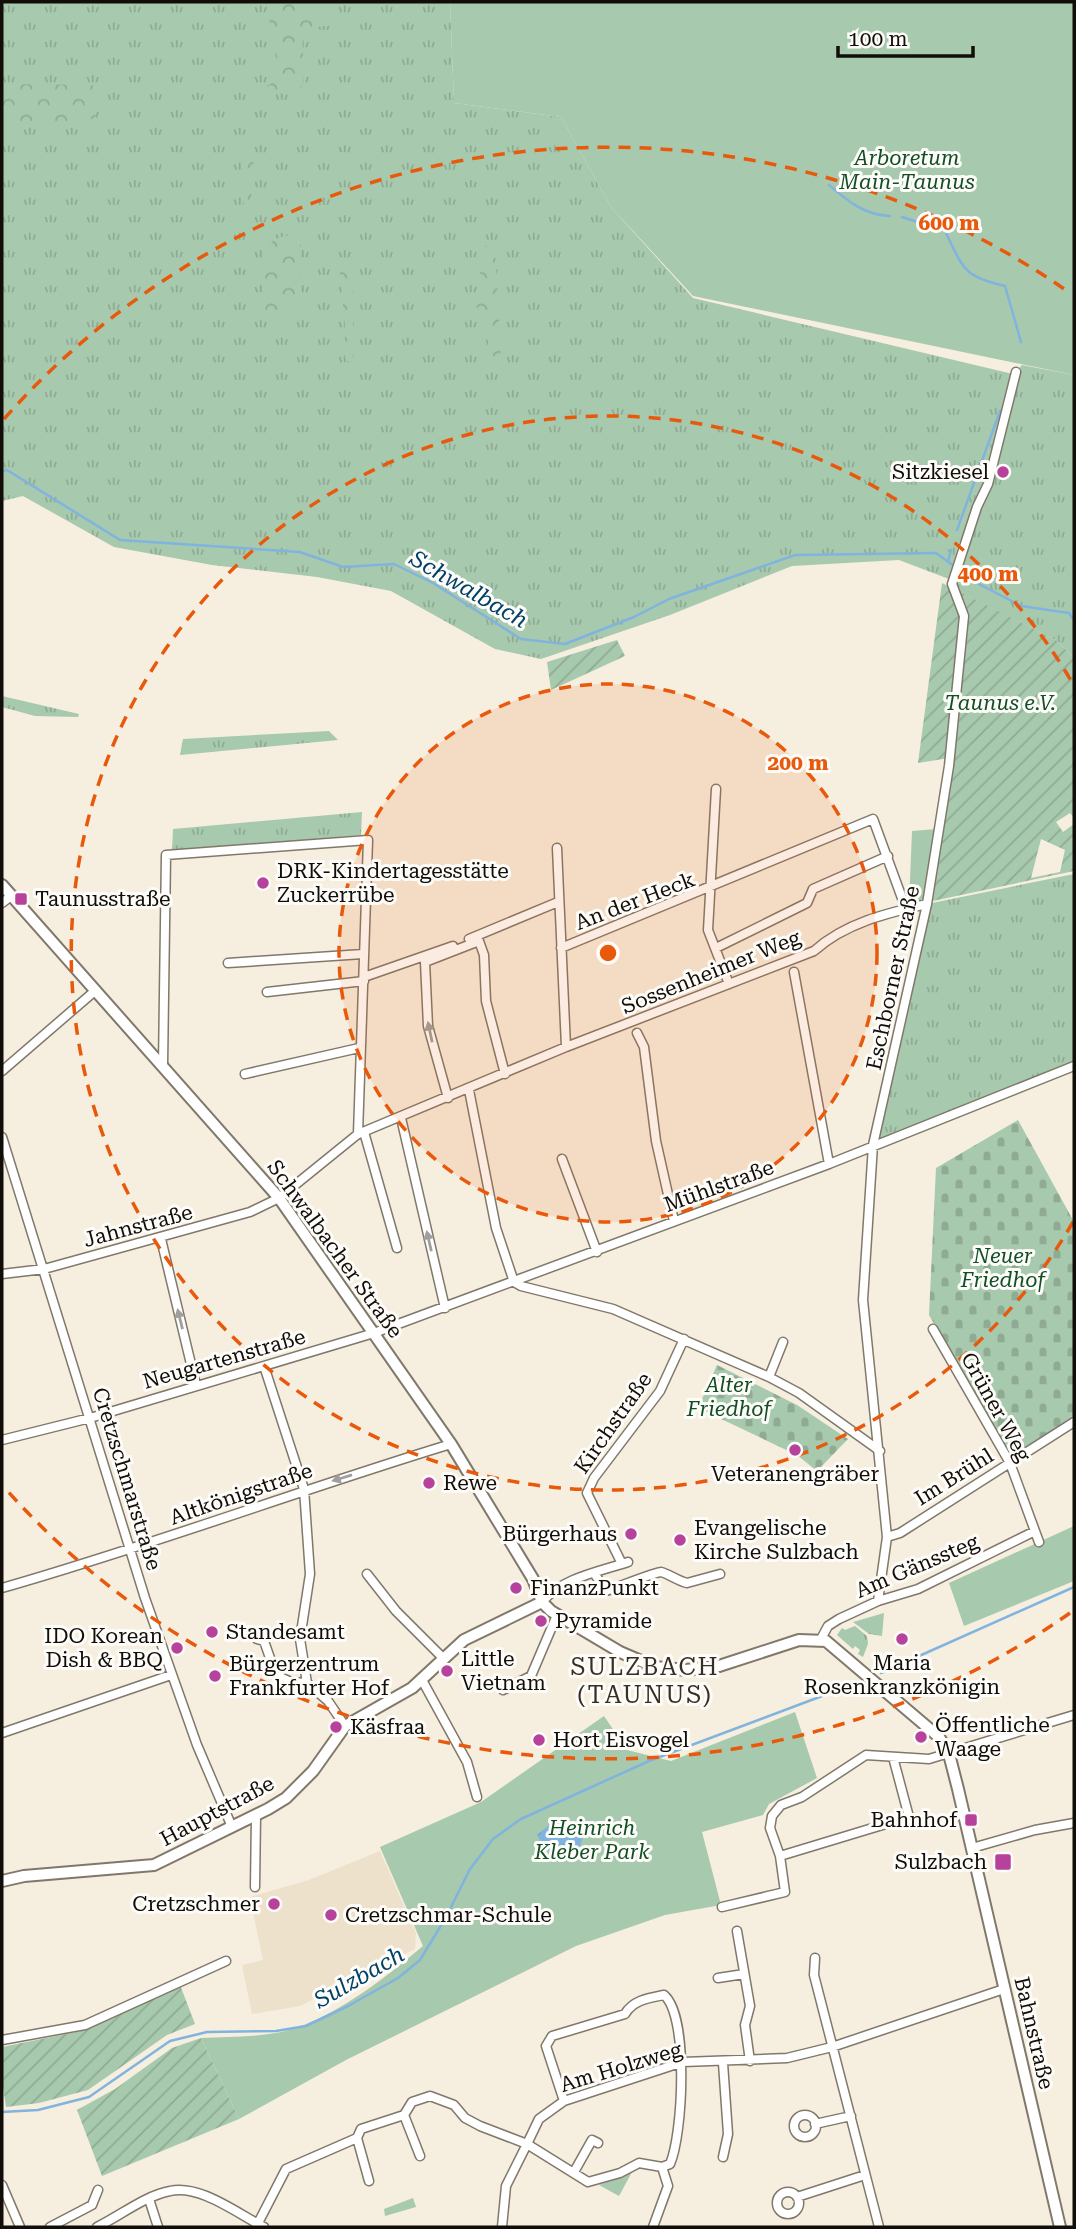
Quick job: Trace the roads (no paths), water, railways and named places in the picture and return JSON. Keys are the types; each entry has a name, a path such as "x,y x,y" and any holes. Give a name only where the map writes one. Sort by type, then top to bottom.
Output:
{"street":[{"name":"Eschborner Straße","path":"877,1601 887,1537 863,1300 873,1144 927,904 949,765 964,616 952,584 977,507 988,484 1016,372"},
{"path":"716,789 709,889 873,819 906,909"},
{"path":"163,1065 166,855 368,840 359,1048 361,1133 397,1248"},
{"path":"557,848 565,1047"},
{"path":"716,948 807,903 813,889 888,856"},
{"name":"Schwalbacher Straße","path":"2,885 6,900 96,990 279,1198 451,1444 533,1578 542,1602"},
{"name":"An der Heck","path":"561,948 709,889 708,929 729,984"},
{"path":"267,992 364,979 558,902"},
{"name":"Sossenheimer Weg","path":"279,1198 361,1133 469,1090 565,1047 814,951 831,936 893,910 927,904"},
{"path":"448,1098 428,1026 425,962 479,941 484,955 486,1001 505,1074"},
{"path":"228,963 363,954"},
{"path":"794,972 830,1164"},
{"path":"2,1071 96,990"},
{"path":"637,1033 644,1047 656,1141 674,1221"},
{"path":"245,1074 359,1048"},
{"name":"Mühlstraße","path":"374,1333 830,1164 873,1144 1074,1066"},
{"path":"469,1090 494,1217 514,1282 613,1309 769,1377 799,1393 880,1451"},
{"path":"401,1118 445,1308"},
{"name":"Cretzschmarstraße","path":"2,1137 171,1675 232,1827"},
{"path":"562,1159 597,1252"},
{"name":"Jahnstraße","path":"2,1274 44,1269 161,1239 250,1212 279,1198"},
{"path":"161,1239 196,1385"},
{"name":"Grüner Weg","path":"933,1329 1010,1463 1038,1542"},
{"name":"Neugartenstraße","path":"2,1440 90,1418 374,1333"},
{"name":"Kirchstraße","path":"594,1573 625,1563 587,1493 594,1478 609,1462 660,1391 684,1339"},
{"path":"769,1377 783,1342"},
{"path":"264,1366 304,1489 310,1574 300,1639 307,1683"},
{"name":"Im Brühl","path":"887,1537 900,1532 1074,1422"},
{"name":"Altkönigstraße","path":"2,1588 130,1550 304,1489 451,1444"},
{"name":"Am Gänssteg","path":"821,1639 828,1626 877,1601 918,1589 1033,1532"},
{"path":"720,1574 687,1583 664,1573 654,1572 639,1581 606,1591 594,1573 553,1590 542,1602 557,1615 630,1658 673,1670 719,1666 799,1640 821,1639"},
{"path":"367,1574 396,1611 443,1658"},
{"name":"Hauptstraße","path":"2,1881 24,1876 154,1865 256,1815 293,1791 313,1771 345,1726 422,1680 443,1658 472,1635 542,1602"},
{"path":"503,1690 531,1676 557,1615"},
{"path":"257,1639 264,1642 276,1675 291,1682 307,1683 328,1700 345,1726"},
{"name":"Bahnstraße","path":"821,1639 844,1653 927,1725 939,1737 949,1754 1060,2227"},
{"path":"2,1733 171,1675"},
{"path":"422,1680 467,1762 477,1797"},
{"path":"722,1907 785,1892 780,1856 770,1828 774,1811 781,1805 802,1797 866,1755 929,1759 1074,1715"},
{"path":"780,1856 909,1817 893,1757"},
{"path":"255,1887 256,1815"},
{"path":"972,1848 1035,1830 1074,1823"},
{"path":"737,1931 750,2006 745,2025 750,2061"},
{"path":"815,1958 814,1975 879,2227"},
{"path":"2,2040 85,2025 226,1961"},
{"path":"718,1978 744,1974"},
{"name":"Am Holzweg","path":"502,2227 506,2186 539,2119 564,2101 683,2062 723,2063 787,2058 832,2047 1004,1989"},
{"path":"369,2181 357,2138 361,2129 404,2115 412,2102 430,2096 454,2105 465,2118 480,2126 527,2144 588,2182 620,2173 639,2163 662,2168 670,2164 683,2062 673,2002 664,1995 649,1998 630,2006 625,2014 552,2036 546,2046 564,2101"},
{"path":"723,2063 728,2134 723,2157"},
{"path":"404,2115 421,2157"},
{"path":"816,2124 851,2116"},
{"path":"102,2226 149,2199 172,2190 190,2191 260,2226 286,2169 357,2138"},
{"path":"574,2172 592,2140 598,2143"},
{"path":"653,2227 668,2186 662,2168"},
{"path":"797,2197 865,2175"},
{"path":"2,2185 4,2199 20,2227"},
{"path":"50,2227 92,2205 98,2190"},
{"path":"149,2199 158,2227"}],"water":[{"path":"554,1821 571,1822 581,1828 584,1832 580,1847 562,1855 545,1849 537,1835"}],"waterway":[{"path":"829,185 865,210 890,216"},
{"path":"902,217 945,231 966,269 980,279 1005,286 1021,342"},
{"path":"957,530 1000,411"},
{"name":"Schwalbach","path":"2,471 7,470 120,540 300,552 343,567 394,564 433,583 521,639 565,644 634,617 669,599 795,555 936,553 979,584 1021,606 1069,613 1074,620"},
{"path":"948,562 951,550"},
{"name":"Sulzbach","path":"881,1673 1074,1587"},
{"name":"Sulzbach","path":"2,2112 38,2110 89,2097 170,2041 207,2032 276,2031 306,2026 348,2006 398,1978 420,1960 445,1919 470,1869 493,1839 521,1819 649,1761 862,1681"}],"place":[{"name":"Sitzkiesel","path":"1003,472"},
{"name":"DRK-Kindertagesstätte Zuckerrübe","path":"263,883"},
{"name":"Taunusstraße","path":"21,899"},
{"name":"Veteranengräber","path":"795,1450"},
{"name":"Rewe","path":"429,1483"},
{"name":"Bürgerhaus","path":"631,1534"},
{"name":"Evangelische Kirche Sulzbach","path":"680,1540"},
{"name":"FinanzPunkt","path":"516,1588"},
{"name":"Pyramide","path":"541,1621"},
{"name":"Standesamt","path":"212,1632"},
{"name":"Maria Rosenkranzkönigin","path":"902,1639"},
{"name":"IDO Korean Dish & BBQ","path":"177,1648"},
{"name":"Little Vietnam","path":"447,1671"},
{"name":"Bürgerzentrum Frankfurter Hof","path":"215,1676"},
{"name":"Käsfraa","path":"336,1727"},
{"name":"Öffentliche Waage","path":"921,1737"},
{"name":"Hort Eisvogel","path":"539,1740"},
{"name":"Bahnhof","path":"971,1820"},
{"name":"Sulzbach","path":"1003,1862"},
{"name":"Cretzschmer","path":"274,1904"},
{"name":"Cretzschmar-Schule","path":"331,1915"}],"district":[{"name":"SULZBACH (TAUNUS)","path":"645,1681"}],"park label":[{"name":"Arboretum Main-Taunus","path":"907,170"},
{"name":"Taunus e.V.","path":"1000,703"},
{"name":"Neuer Friedhof","path":"1003,1268"},
{"name":"Alter Friedhof","path":"729,1397"},
{"name":"Heinrich Kleber Park","path":"592,1840"}]}
